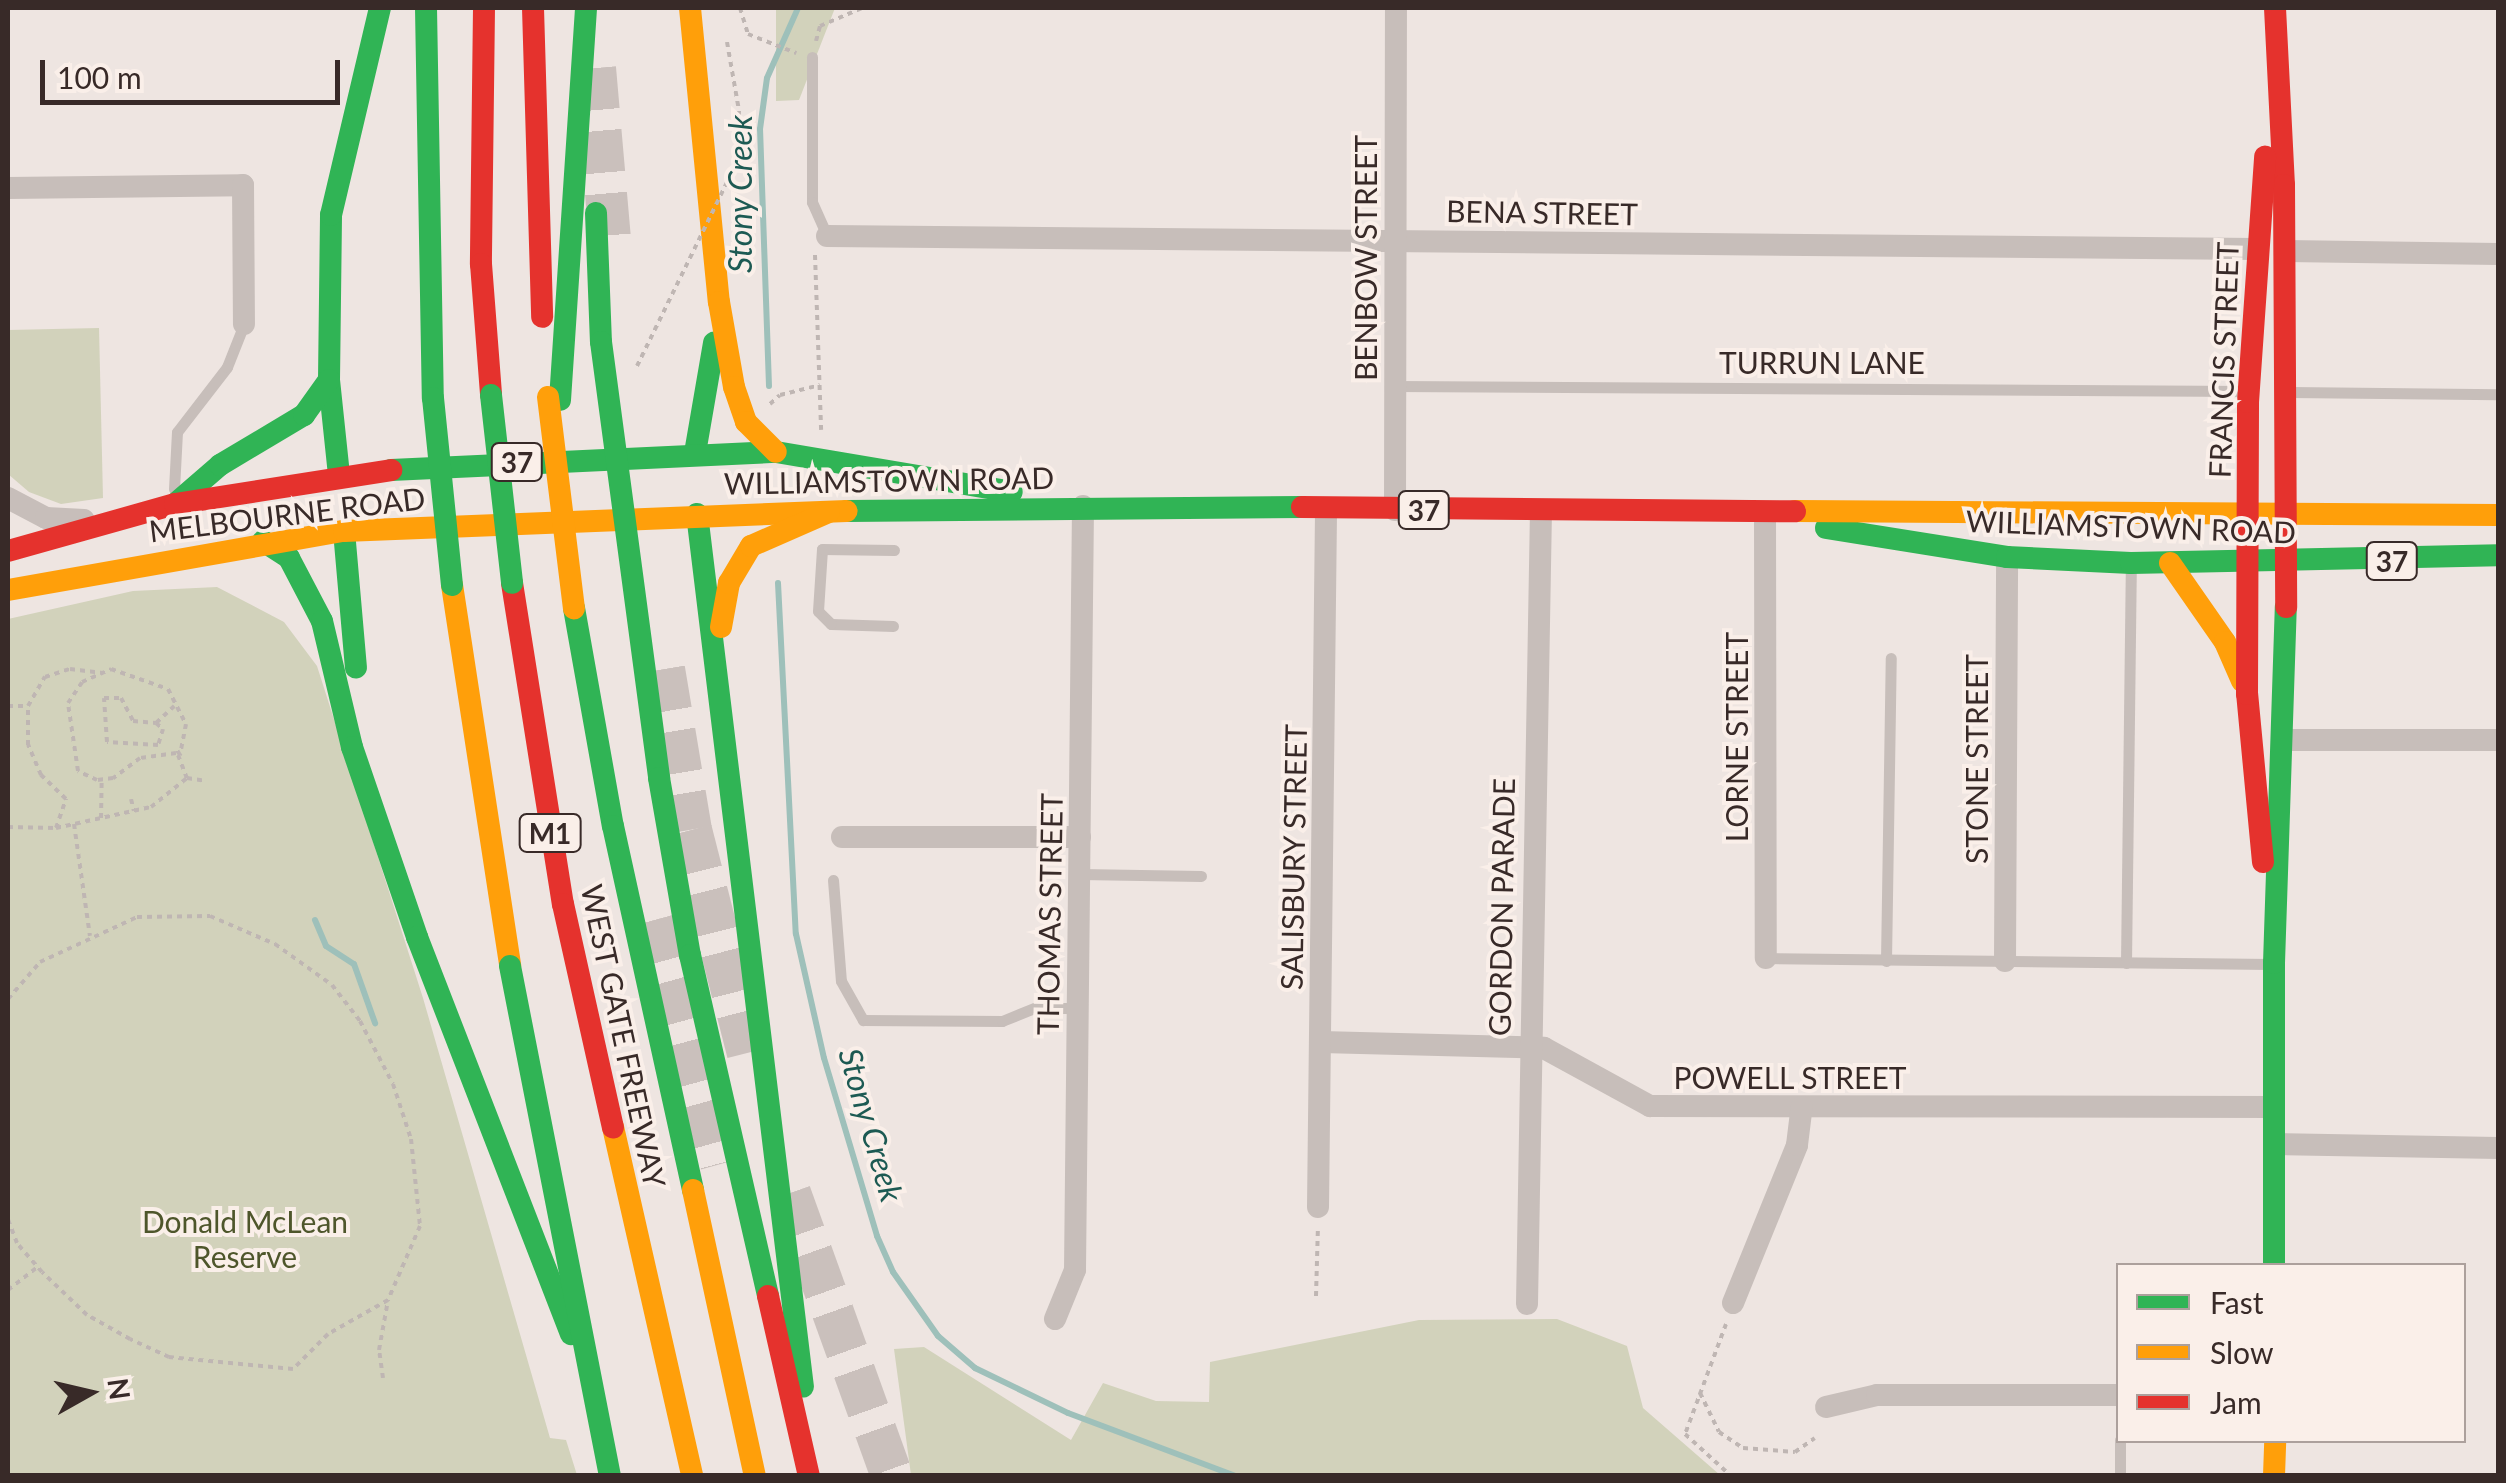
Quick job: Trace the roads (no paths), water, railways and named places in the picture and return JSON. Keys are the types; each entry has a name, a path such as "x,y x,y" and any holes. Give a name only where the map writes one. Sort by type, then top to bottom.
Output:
{"main road":[{"path":"380,8 331,216 329,380 356,665 387,839"},
{"path":"426,8 433,398 452,585 510,966 610,1476"},
{"name":"WEST GATE FREEWAY","path":"484,8 481,264 512,583 563,904 692,1476"},
{"name":"M1","path":"533,8 534,205 554,398"},
{"name":"M1","path":"554,398 586,8"},
{"path":"602,8 594,159 601,342 659,778 690,956 809,1476"},
{"path":"690,8 719,302 740,407 776,452"},
{"name":"FRANCIS STREET","path":"2274,1263 2274,964 2284,740 2285,392 2285,251 2275,8"},
{"name":"FRANCIS STREET","path":"2274,964 2247,694 2248,391 2256,250 2275,58"},
{"path":"719,302 694,454 697,514 755,952 809,1476"},
{"path":"175,504 220,465 304,415 329,380"},
{"name":"WEST GATE FREEWAY","path":"554,398 558,492 574,608 613,826 755,1476"},
{"name":"WILLIAMSTOWN ROAD","path":"340,475 776,452 1084,506"},
{"name":"MELBOURNE ROAD","path":"8,551 175,504 340,475"},
{"name":"WILLIAMSTOWN ROAD","path":"697,514 1084,506 1766,515 2498,515"},
{"path":"720,698 722,610 738,564 768,533 830,512"},
{"name":"MELBOURNE ROAD","path":"8,590 262,541 344,531 697,514"},
{"name":"WILLIAMSTOWN ROAD","path":"1766,515 1904,545 2007,557 2170,564 2498,554"},
{"path":"262,541 290,558 322,621 352,748 387,839 452,1034 620,1476"},
{"path":"2170,564 2225,642 2247,694"},
{"path":"2274,1443 2274,1476"}],"street":[{"name":"BENBOW STREET","path":"1394,510 1396,8"},
{"path":"8,188 243,184 244,324"},
{"name":"BENA STREET","path":"827,236 2256,250"},
{"path":"2285,251 2498,254"},
{"path":"8,498 46,518 108,520"},
{"name":"THOMAS STREET","path":"1054,1319 1075,1270 1084,506"},
{"name":"SALISBURY STREET","path":"1318,1206 1326,508"},
{"name":"GORDON PARADE","path":"1527,1304 1541,512"},
{"name":"LORNE STREET","path":"1766,515 1766,958"},
{"name":"STONE STREET","path":"2005,962 2007,557"},
{"path":"2284,740 2498,740"},
{"path":"842,837 1080,838"},
{"name":"POWELL STREET","path":"1321,1042 1530,1046 1559,1054 1640,1104 1802,1108 2274,1107"},
{"path":"1733,1303 1797,1145 1802,1108"},
{"path":"2274,1144 2498,1148"},
{"path":"1826,1406 1877,1396 2116,1395"}],"lane":[{"path":"810,57 812,202 827,236"},
{"path":"175,504 177,432 227,367 244,324"},
{"name":"TURRUN LANE","path":"1394,386 2248,391"},
{"path":"2285,392 2498,394"},
{"path":"894,550 822,549 818,611 831,624 894,626"},
{"path":"2126,963 2131,562"},
{"path":"1886,961 1891,658"},
{"path":"1080,874 1200,876"},
{"path":"833,880 841,981 863,1020 1002,1022 1035,1008 1078,1008"},
{"path":"1766,958 2274,964"},
{"path":"2120,1443 2120,1476"}],"waterway":[{"name":"Stony Creek","path":"769,386 760,129 767,78 798,8"},
{"name":"Stony Creek","path":"778,583 796,934 824,1058 877,1236 893,1272 938,1336 975,1368 1068,1413 1236,1476"},
{"path":"315,920 326,946 354,964 375,1023"}],"tunnel":[{"path":"595,68 611,251"},
{"path":"664,669 691,830 748,1053"},
{"path":"654,920 721,1164"},
{"path":"790,1193 892,1476"}],"park label":[{"name":"Donald McLean Reserve","path":"245,1238"}]}
